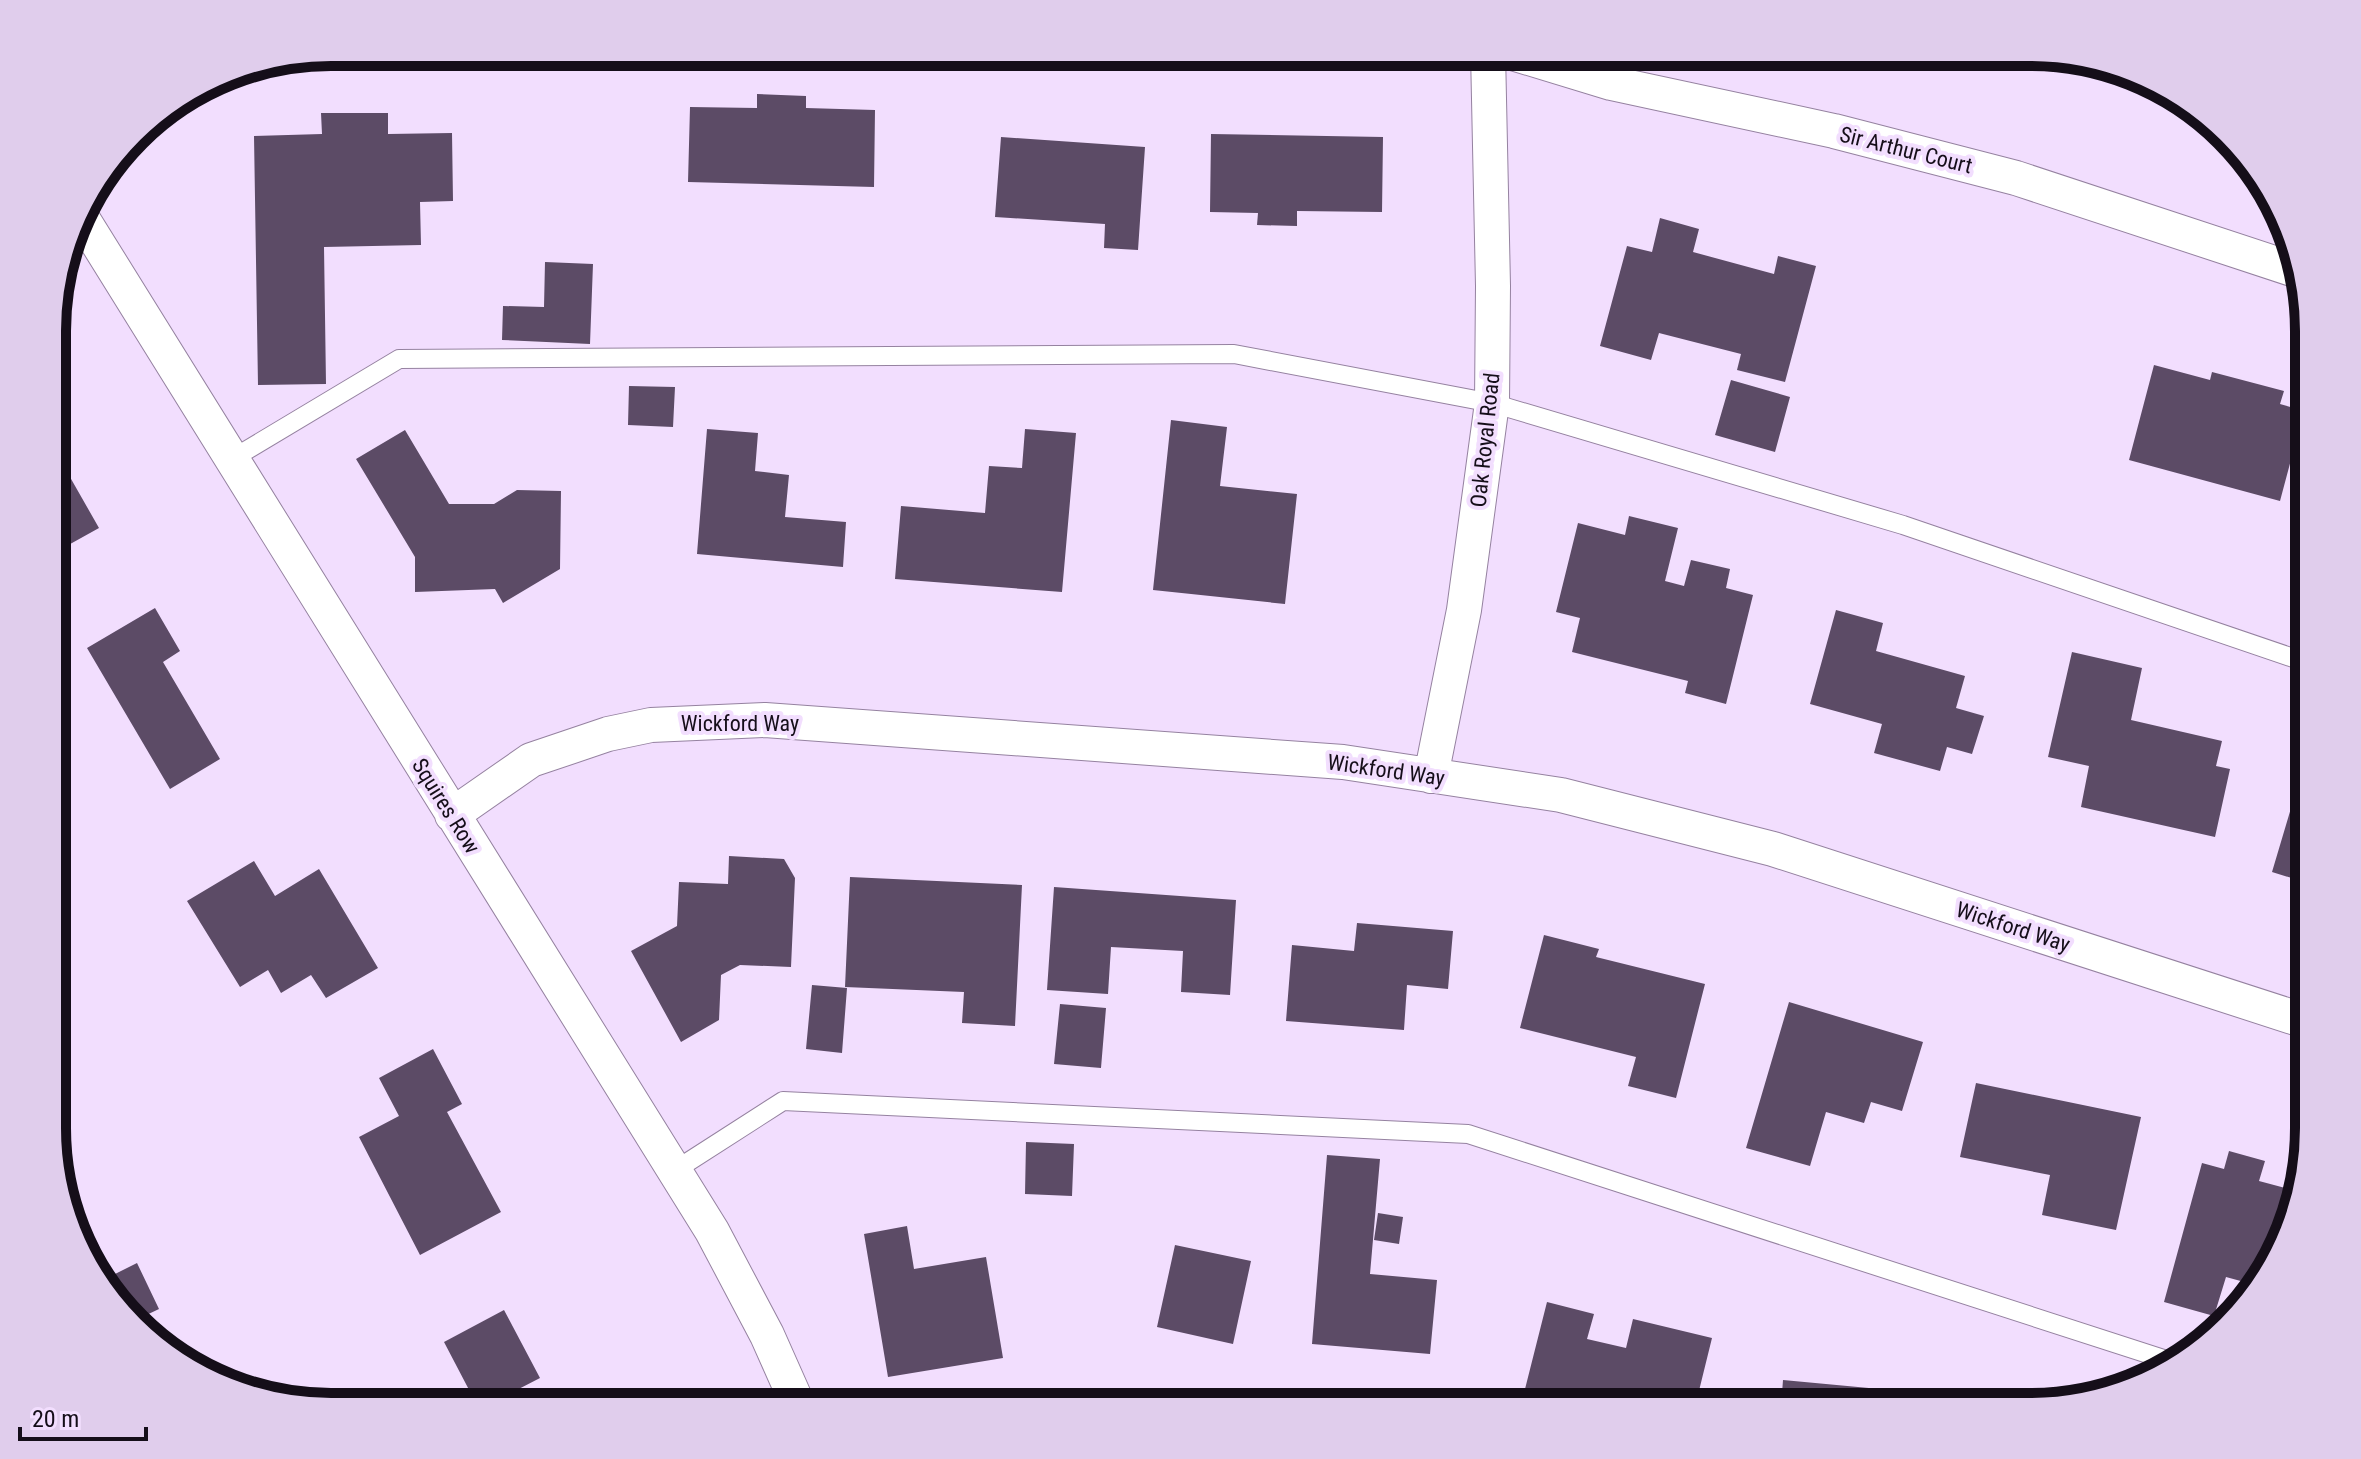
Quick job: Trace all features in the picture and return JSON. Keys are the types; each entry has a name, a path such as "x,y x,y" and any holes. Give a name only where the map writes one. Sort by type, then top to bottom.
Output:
{"street":[{"name":"Oak Royal Road","path":"1431,776 1464,610 1492,403 1488,66"},
{"name":"Sir Arthur Court","path":"1555,66 1611,83 1834,131 2016,178 2287,267"},
{"name":"Squires Row","path":"88,227 712,1231 760,1322 792,1393"},
{"name":"Wickford Way","path":"452,815 531,760 608,734 651,725 765,720 1343,762 1561,795 1773,849 2294,1017"}],"lane":[{"path":"232,459 399,359 1234,354 1492,403 1903,525 2294,658"},
{"path":"674,1171 783,1101 1468,1134 2160,1358"}],"building":[{"path":"757,94 806,96 806,108 875,110 874,187 688,182 690,107 757,108"},
{"path":"321,113 388,113 388,134 452,133 453,201 420,202 421,245 324,247 326,384 258,385 254,136 322,134"},
{"path":"1211,134 1383,137 1382,212 1297,211 1297,226 1257,225 1258,213 1210,212"},
{"path":"1001,137 1145,147 1138,250 1104,248 1105,224 995,217"},
{"path":"1660,218 1699,229 1693,252 1774,274 1778,256 1816,266 1785,382 1737,370 1741,354 1659,333 1651,360 1600,346 1627,246 1652,252"},
{"path":"545,262 593,264 590,344 502,340 503,306 544,307"},
{"path":"2154,365 2210,380 2212,372 2284,391 2280,404 2294,408 2294,448 2280,501 2129,460"},
{"path":"1731,380 1790,397 1775,452 1715,435"},
{"path":"629,386 675,387 673,427 628,425"},
{"path":"1171,420 1227,427 1220,486 1297,494 1285,604 1153,590"},
{"path":"707,429 758,433 755,471 789,475 785,517 846,522 843,567 697,554"},
{"path":"1025,429 1076,433 1062,592 895,579 901,506 985,513 989,466 1022,468"},
{"path":"405,430 449,504 494,504 517,490 561,491 560,569 503,603 495,589 415,592 415,557 356,459"},
{"path":"66,470 99,528 66,546"},
{"path":"1629,516 1678,528 1665,581 1684,586 1691,560 1730,569 1726,588 1753,595 1726,704 1685,693 1688,681 1572,652 1580,618 1556,612 1578,523 1625,535"},
{"path":"155,608 180,651 163,662 220,759 170,789 87,648"},
{"path":"1836,610 1883,623 1876,651 1965,676 1956,708 1984,716 1972,754 1947,747 1940,771 1874,753 1882,724 1810,704"},
{"path":"2072,652 2142,668 2131,720 2222,741 2216,766 2230,769 2215,837 2081,807 2089,766 2048,757"},
{"path":"2294,798 2294,879 2272,872"},
{"path":"729,856 784,859 795,878 791,967 740,965 721,975 719,1020 681,1042 631,951 677,926 679,882 728,884"},
{"path":"254,861 275,896 319,869 378,968 326,998 311,975 281,993 268,970 240,987 187,901"},
{"path":"850,877 1022,885 1015,1026 962,1023 964,992 845,987"},
{"path":"1054,887 1236,900 1230,995 1181,992 1183,951 1111,947 1108,994 1047,990"},
{"path":"1357,923 1453,931 1448,989 1407,985 1404,1030 1286,1021 1292,945 1354,951"},
{"path":"1544,935 1599,949 1596,957 1705,984 1676,1098 1628,1086 1636,1057 1520,1028"},
{"path":"812,985 847,988 842,1053 806,1049"},
{"path":"1789,1002 1923,1042 1902,1111 1871,1102 1864,1123 1826,1112 1810,1166 1746,1148"},
{"path":"1060,1004 1106,1008 1101,1068 1054,1064"},
{"path":"433,1049 462,1104 447,1112 501,1212 420,1255 359,1137 399,1116 379,1078"},
{"path":"1976,1083 2141,1117 2116,1230 2042,1215 2050,1175 1960,1157"},
{"path":"1026,1142 1074,1144 1072,1196 1025,1194"},
{"path":"2229,1151 2265,1161 2259,1181 2287,1189 2268,1245 2245,1282 2226,1277 2214,1316 2164,1302 2202,1163 2224,1169"},
{"path":"1327,1155 1380,1159 1370,1274 1437,1280 1430,1354 1312,1344"},
{"path":"1378,1213 1403,1217 1399,1244 1374,1240"},
{"path":"85,1218 113,1275 137,1263 159,1309 145,1316 121,1289 102,1260 82,1219"},
{"path":"907,1226 914,1269 986,1257 1003,1358 888,1377 864,1234"},
{"path":"1175,1245 1251,1261 1233,1344 1157,1327"},
{"path":"1547,1302 1594,1314 1587,1339 1626,1348 1633,1319 1712,1338 1699,1392 1524,1392"},
{"path":"504,1310 540,1378 511,1393 471,1393 444,1342"},
{"path":"1783,1380 1912,1392 1782,1392"}]}
